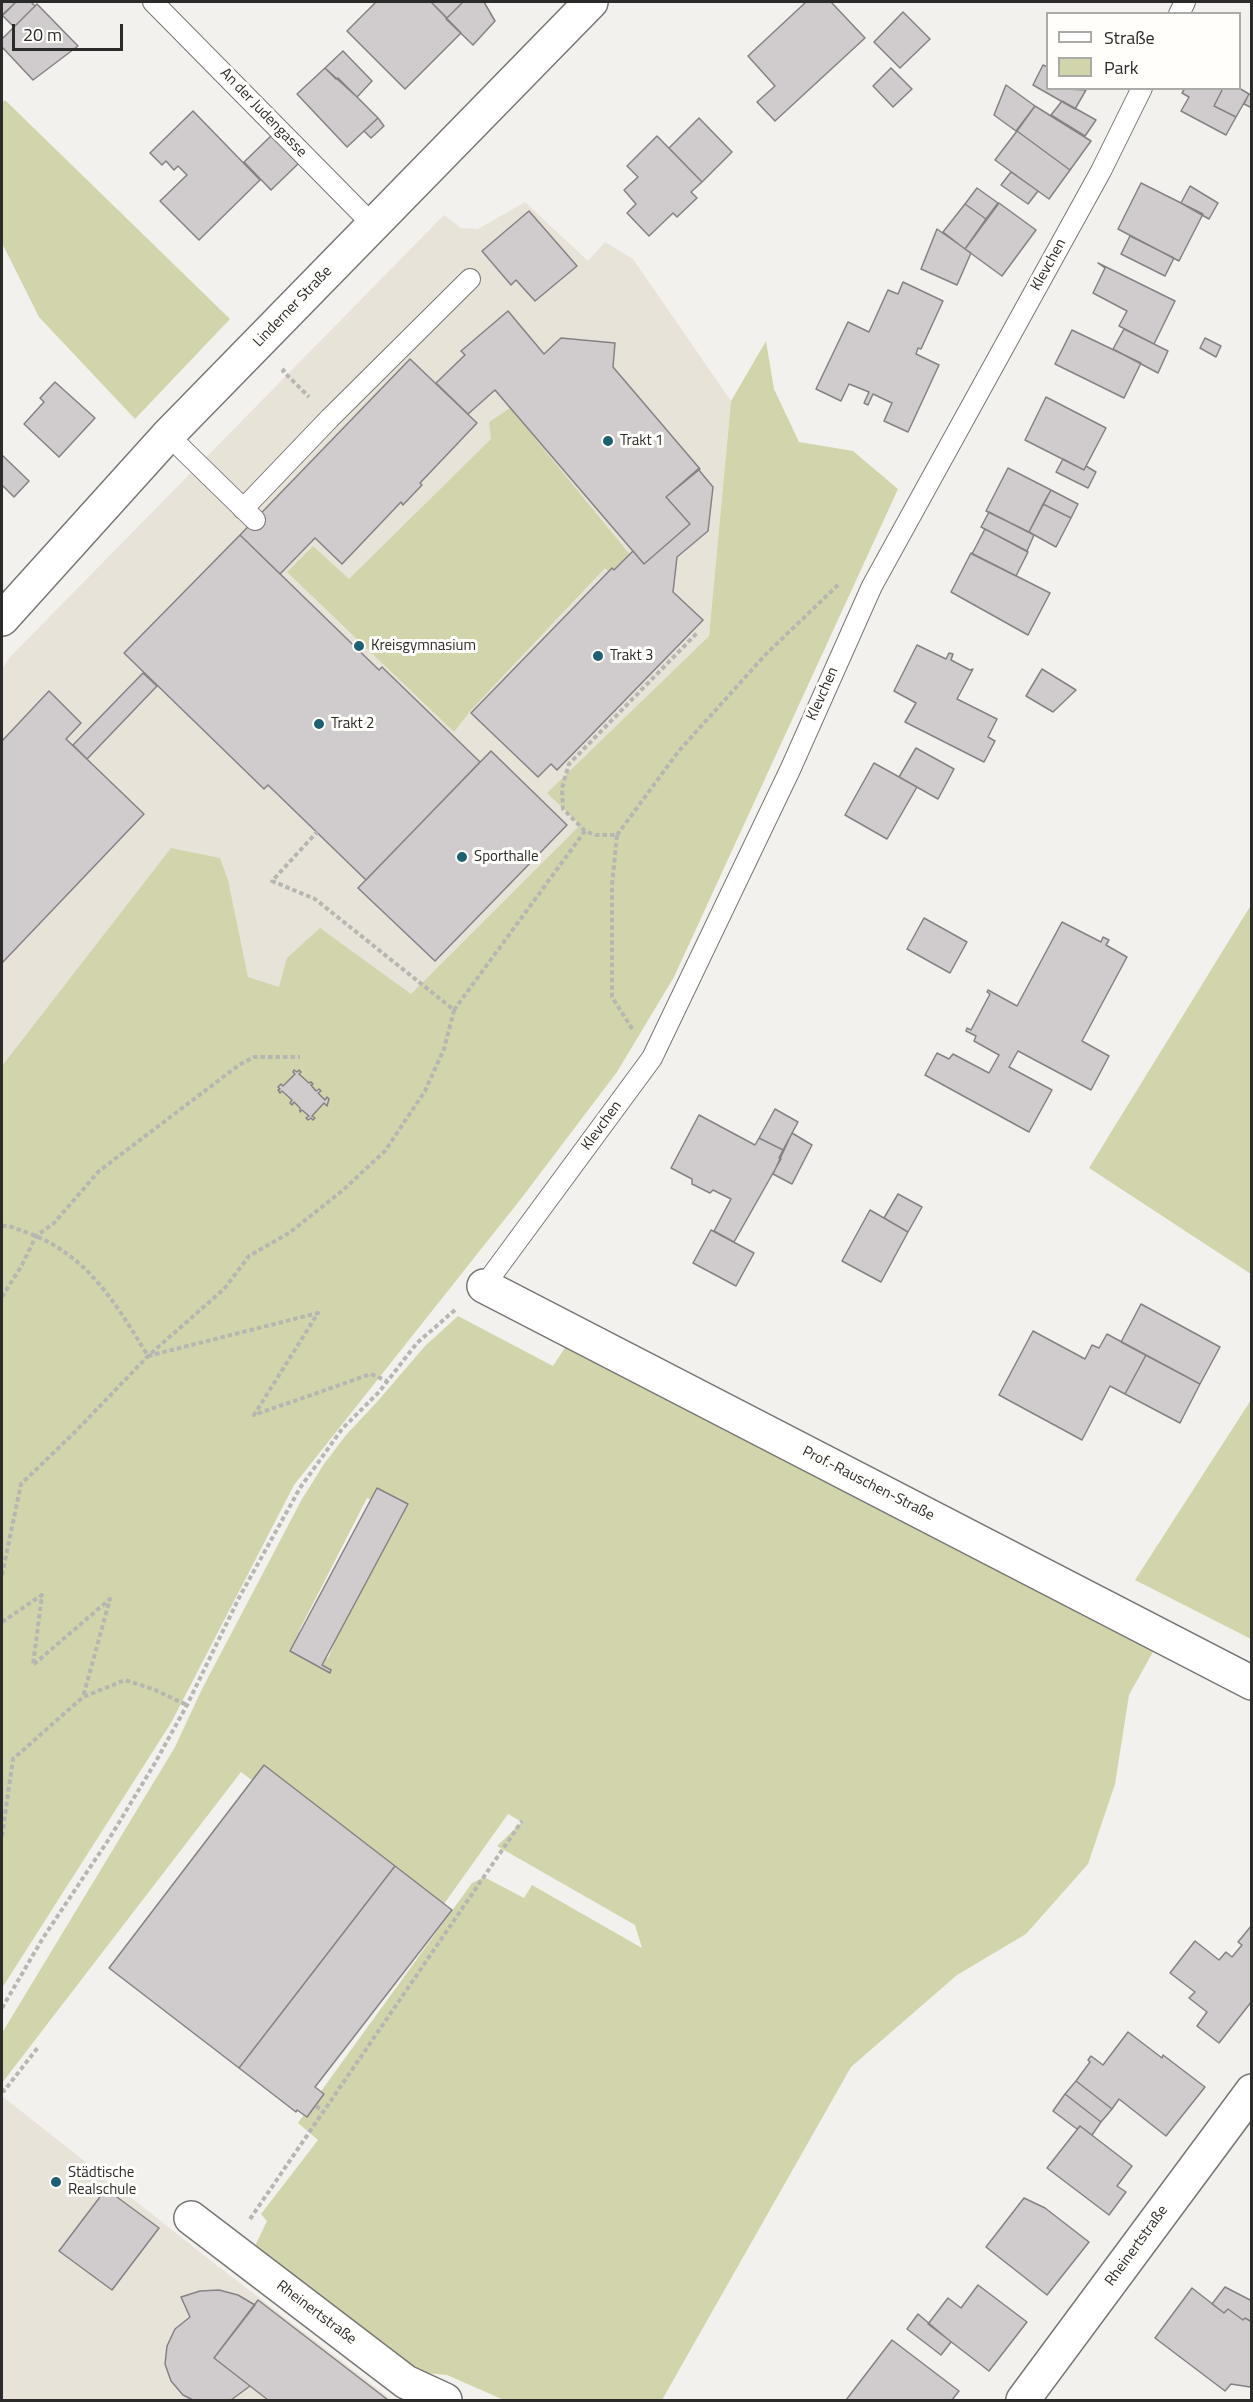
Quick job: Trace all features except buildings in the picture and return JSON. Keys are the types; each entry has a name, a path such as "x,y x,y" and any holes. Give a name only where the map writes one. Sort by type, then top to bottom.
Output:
{"street":[{"name":"Linderner Straße","path":"2,619 168,435 591,2"},
{"name":"Prof.-Rauschen-Straße","path":"484,1286 1251,1683"},
{"name":"Rheinertstraße","path":"1023,2400 1251,2091"},
{"name":"Rheinertstraße","path":"191,2218 406,2382 445,2400"}],"lane":[{"name":"An der Judengasse","path":"153,2 373,225"},
{"name":"Klevchen","path":"484,1286 652,1058 790,770 872,586 1101,171 1141,90"},
{"path":"168,435 249,515 470,279"}],"path":[{"path":"286,374 305,394"},
{"path":"652,1058 612,998 612,895 617,835 678,752 766,654 798,622 839,582 872,586"},
{"path":"617,835 596,835 585,831 563,809 562,788 569,764 698,632"},
{"path":"2,1575 21,1484 148,1356 224,1289 249,1256 289,1233 342,1191 386,1150 425,1091 444,1049 454,1010 585,831"},
{"path":"317,832 272,881 315,899 454,1010"},
{"path":"2,1297 22,1265 36,1236 54,1224 99,1171 239,1065 255,1057 300,1057"},
{"path":"2,1226 36,1236 64,1250 93,1276 148,1356"},
{"path":"2,2008 43,1938 109,1839 187,1705 240,1596 300,1488 342,1429 379,1392 417,1343 484,1286"},
{"path":"148,1356 318,1313 254,1415 371,1374 387,1381"},
{"path":"2,1622 42,1595 33,1665 110,1599 82,1697"},
{"path":"2,1836 13,1759 82,1697 125,1680 153,1689 187,1705"},
{"path":"231,2248 522,1821"},
{"path":"2,2089 4,2091 39,2046"},
{"path":"316,2106 323,2111"}],"shaded area":[{"name":"Kreisgymnasium","path":"525,202 588,261 605,242 633,259 731,401 709,636 548,793 580,825 411,995 2,1066 2,669 10,657 444,215 461,228 478,229"},
{"name":"Städtische Realschule","path":"2,2096 219,2267 392,2400 2,2400"}],"green space":[{"path":"5,100 230,319 135,419 39,317 2,243 2,103"},
{"path":"766,341 774,389 799,442 853,451 898,489 674,977 617,1072 520,1200 294,1485 171,1723 2,1988 2,1066 171,848 220,858 228,880 248,977 279,987 287,958 320,928 411,994 580,825 547,793 709,636 731,401"},
{"path":"510,408 641,568 621,584 605,568 471,710 454,732 287,572 313,546 349,579 491,439 489,422"},
{"path":"1251,905 1251,1274 1089,1168"},
{"path":"458,1316 553,1366 568,1343 1154,1650 1129,1695 1115,1784 1088,1864 1026,1934 957,1975 851,2067 662,2400 504,2400 447,2375 414,2372 254,2248 267,2221 261,2214 318,2140 298,2123 472,1883 484,1877 524,1898 532,1885 642,1948 635,1925 497,1846 522,1822 508,1814 434,1918 241,1772 2,2083 2,2033 175,1747 202,1689 302,1499 346,1435 425,1346","holes":["367,1498 391,1508 328,1658 297,1645 299,1631"]},
{"path":"1251,1400 1251,1639 1135,1580"}],"place":[{"name":"Trakt 1","path":"608,441"},
{"name":"Kreisgymnasium","path":"359,646"},
{"name":"Trakt 3","path":"598,656"},
{"name":"Trakt 2","path":"319,724"},
{"name":"Sporthalle","path":"462,857"},
{"name":"Städtische Realschule","path":"56,2182"}]}
